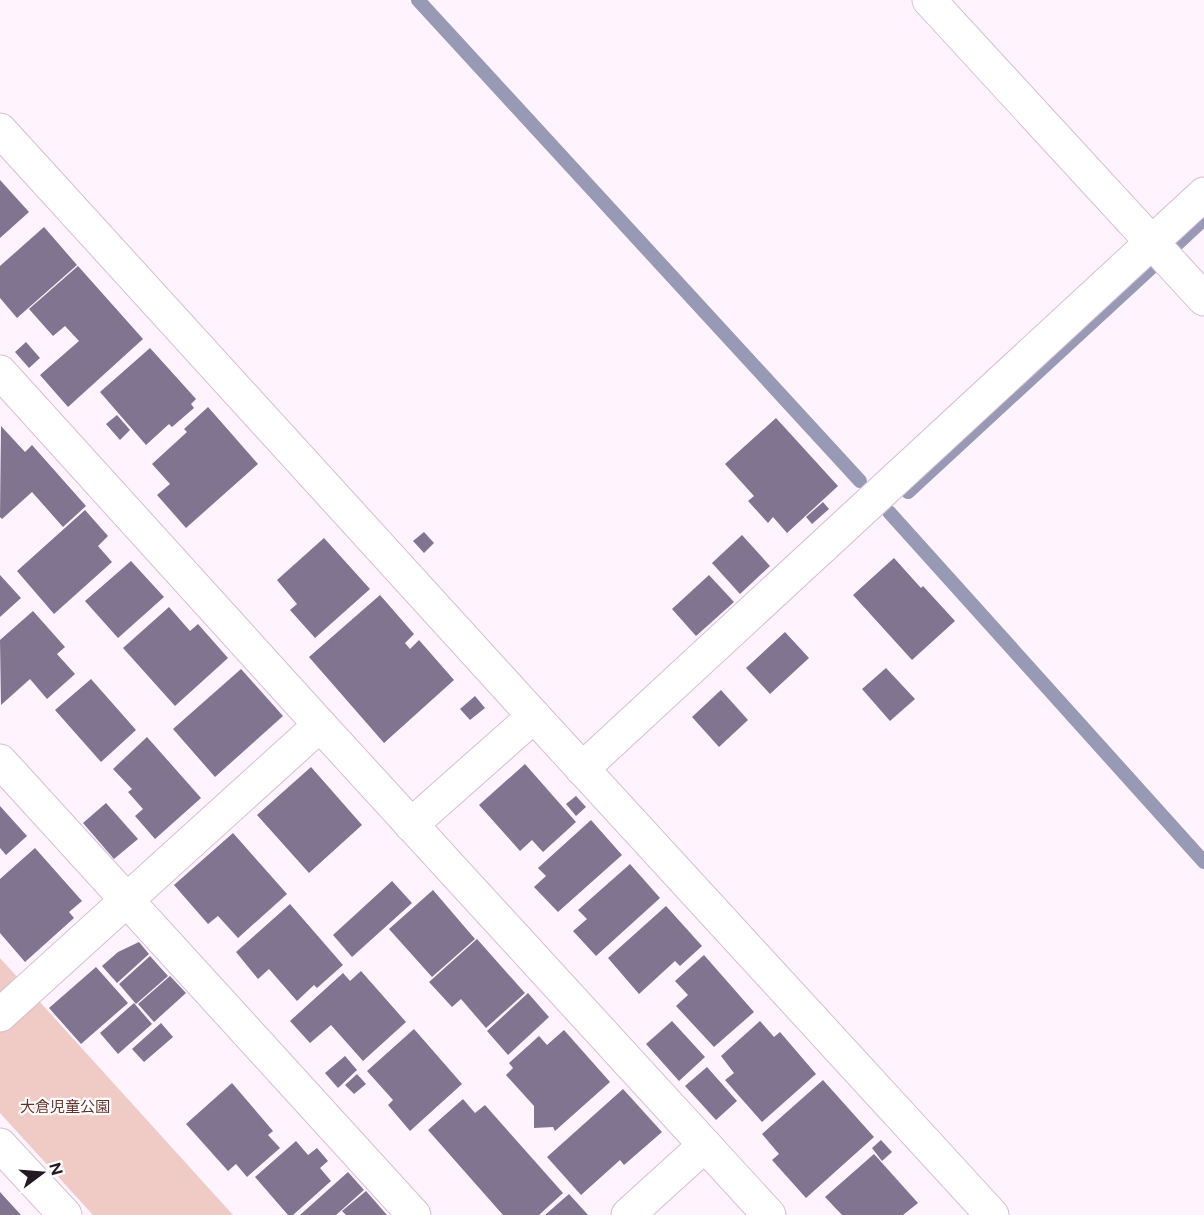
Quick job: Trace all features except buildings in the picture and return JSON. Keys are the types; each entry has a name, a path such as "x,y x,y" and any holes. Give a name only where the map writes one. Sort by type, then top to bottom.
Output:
{"street":[{"path":"929,0 1204,299"},
{"path":"0,130 582,770 992,1215"},
{"path":"582,770 1204,194"},
{"path":"0,372 769,1215"},
{"path":"411,825 534,716"},
{"path":"0,1015 320,725"},
{"path":"0,761 414,1215"},
{"path":"0,1145 65,1215"},
{"path":"628,1215 705,1145"}],"green space":[{"name":"大倉児童公園","path":"0,958 233,1215 93,1215 0,1113"}],"waterway":[{"path":"418,0 860,481"},
{"path":"1176,245 1204,219"},
{"path":"908,492 1153,266"},
{"path":"889,512 1204,862"}]}
